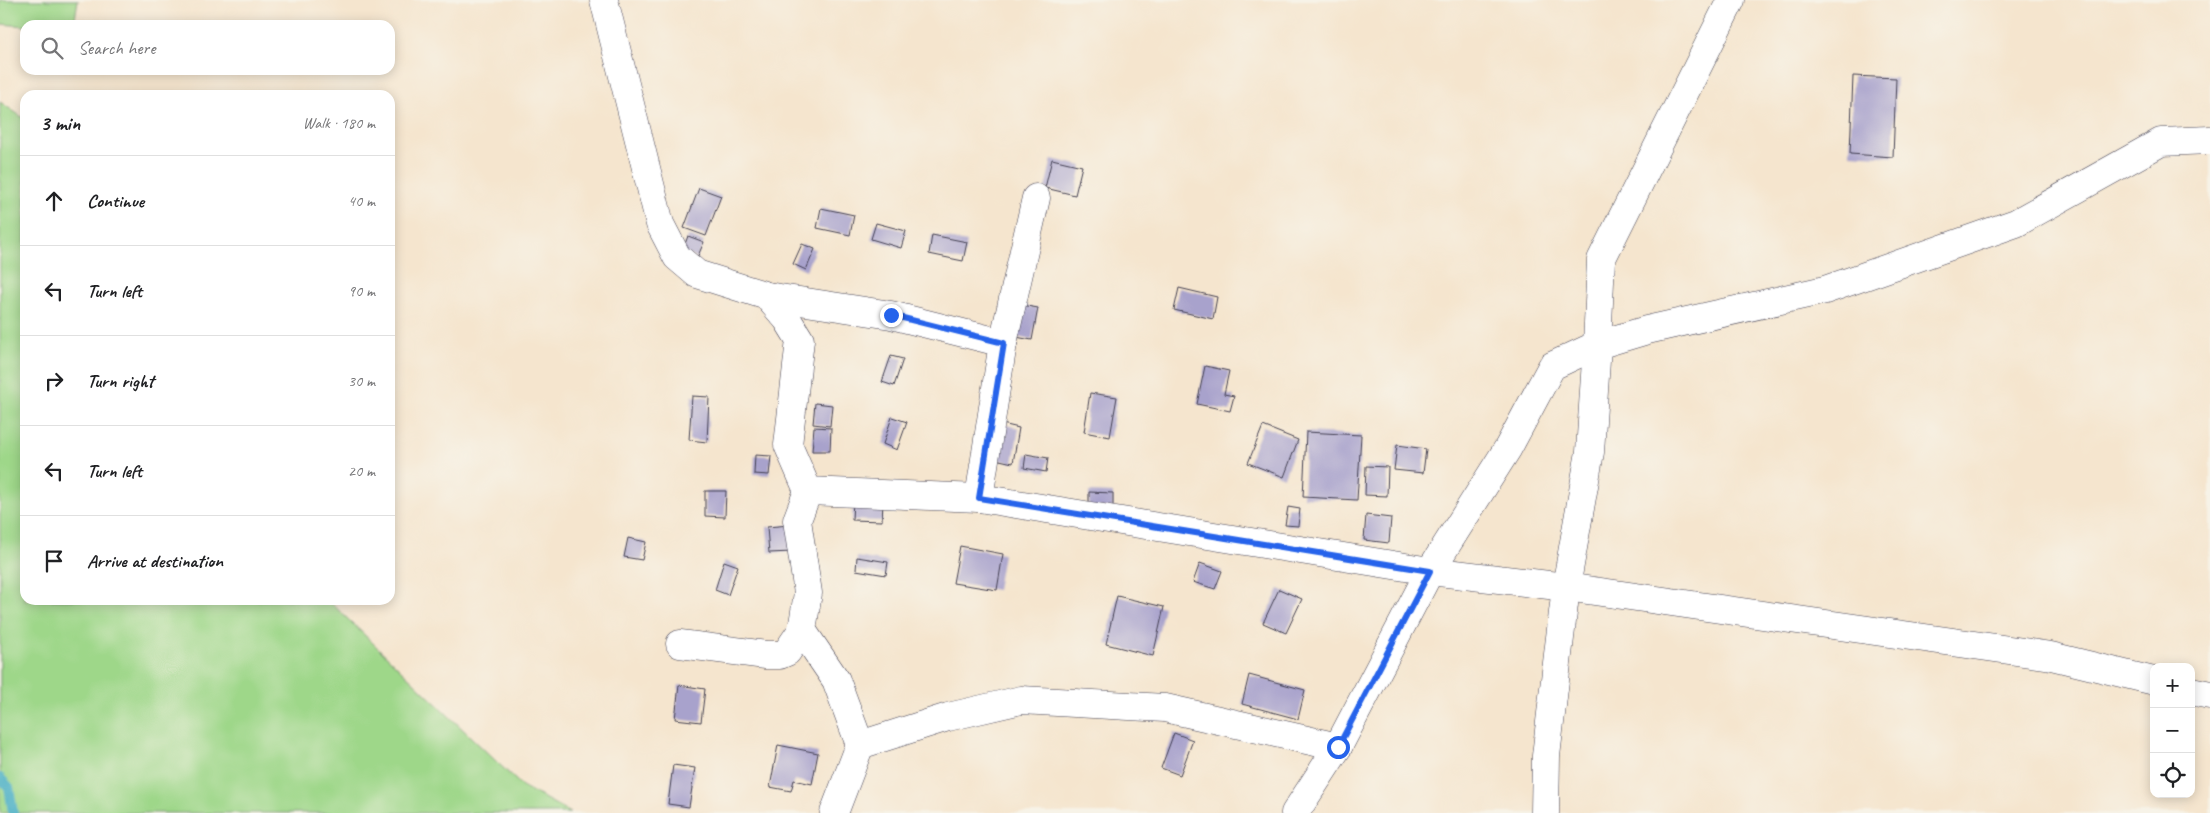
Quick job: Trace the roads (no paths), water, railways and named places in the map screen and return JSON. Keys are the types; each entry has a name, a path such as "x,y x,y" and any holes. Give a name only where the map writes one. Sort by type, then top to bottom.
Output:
{"street":[{"path":"604,0 660,224 677,257 697,274 767,296 891,315 1004,343"},
{"path":"1545,813 1546,756 1566,586 1590,452 1601,260 1732,0"},
{"path":"1295,813 1338,747 1430,571 1508,448 1552,366 1597,345 1647,330 1825,290 2016,223 2161,142 2210,140"},
{"path":"979,498 1004,343 1036,198"},
{"path":"680,644 740,653 780,655 787,652 794,645 802,630 808,593 798,520 808,491 788,445 800,340 787,319 767,296"},
{"path":"808,491 979,498 1430,571 1566,586 2051,656 2150,680"},
{"path":"802,630 836,680 860,745 834,813"},
{"path":"2195,691 2210,695"},
{"path":"860,745 948,718 1021,700 1165,708 1338,747"}],"waterway":[{"path":"0,778 9,787 13,813"}]}
